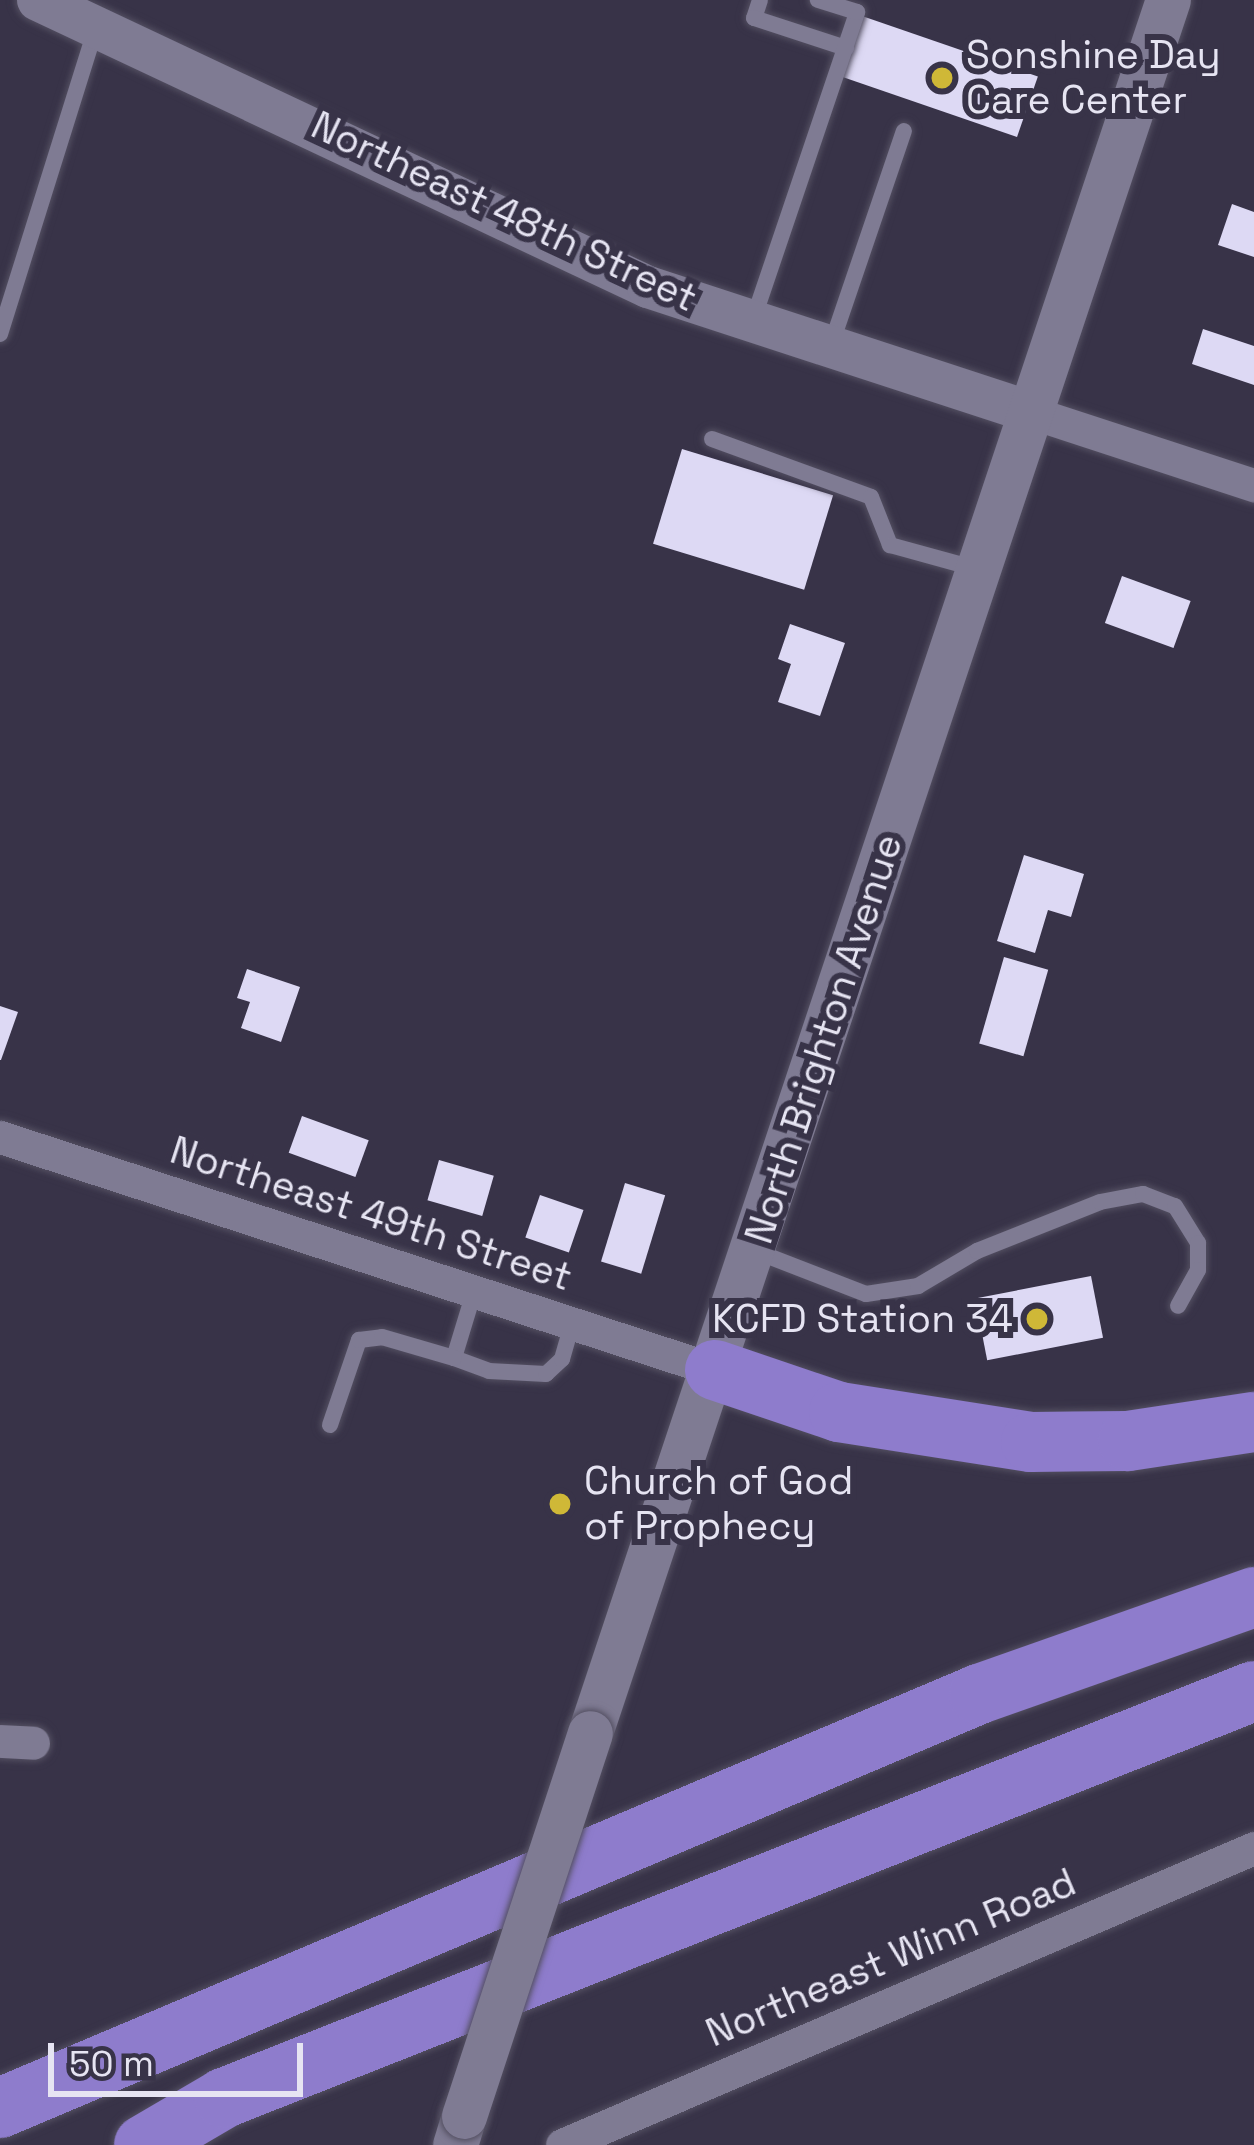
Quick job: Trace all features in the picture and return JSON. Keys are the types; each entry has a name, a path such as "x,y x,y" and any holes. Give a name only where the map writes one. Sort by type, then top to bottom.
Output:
{"highway":[{"path":"716,1370 839,1412 1031,1442 1128,1441 1254,1423"},
{"path":"0,2108 979,1694 1254,1597"},
{"path":"144,2145 224,2098 1254,1691"}],"main road":[{"name":"North Brighton Avenue","path":"460,2130 1168,0"}],"street":[{"name":"Northeast 48th Street","path":"38,0 648,287 1254,485"},
{"name":"Northeast 49th Street","path":"0,1137 716,1370"},
{"name":"Northeast Winn Road","path":"562,2145 1253,1854"}],"lane":[{"path":"760,0 754,18 845,48"},
{"path":"752,321 857,12 818,0"},
{"path":"0,334 98,25"},
{"path":"831,346 904,131"},
{"path":"712,439 871,496 890,545 978,569"},
{"path":"755,1250 866,1294 918,1286 977,1252 1100,1202 1143,1194 1174,1206 1198,1243 1198,1270 1178,1306"},
{"path":"454,1358 474,1292"},
{"path":"330,1425 359,1340 382,1337 523,1379 546,1374 562,1359 572,1324"}],"building":[{"path":"862,16 1038,77 1017,137 841,77"},
{"path":"1232,204 1254,212 1254,257 1218,245"},
{"path":"1203,329 1254,346 1254,385 1192,364"},
{"path":"682,449 833,495 804,590 653,544"},
{"path":"1122,576 1191,601 1173,648 1105,623"},
{"path":"790,624 845,643 820,716 778,702 791,664 778,659"},
{"path":"1024,855 1084,874 1071,917 1048,910 1035,953 997,941"},
{"path":"1004,957 1048,970 1023,1056 979,1044"},
{"path":"247,969 300,987 281,1042 241,1028 250,1002 237,998"},
{"path":"0,1006 18,1012 1,1060 0,1060"},
{"path":"302,1116 369,1140 355,1177 289,1153"},
{"path":"439,1160 494,1176 482,1216 427,1200"},
{"path":"625,1183 665,1195 641,1274 601,1261"},
{"path":"540,1195 583,1210 569,1253 525,1238"},
{"path":"1091,1276 1103,1338 987,1360 975,1299"}],"place":[{"name":"Sonshine Day Care Center","path":"942,78"},
{"name":"KCFD Station 34","path":"1037,1319"},
{"name":"Church of God of Prophecy","path":"560,1504"}]}
